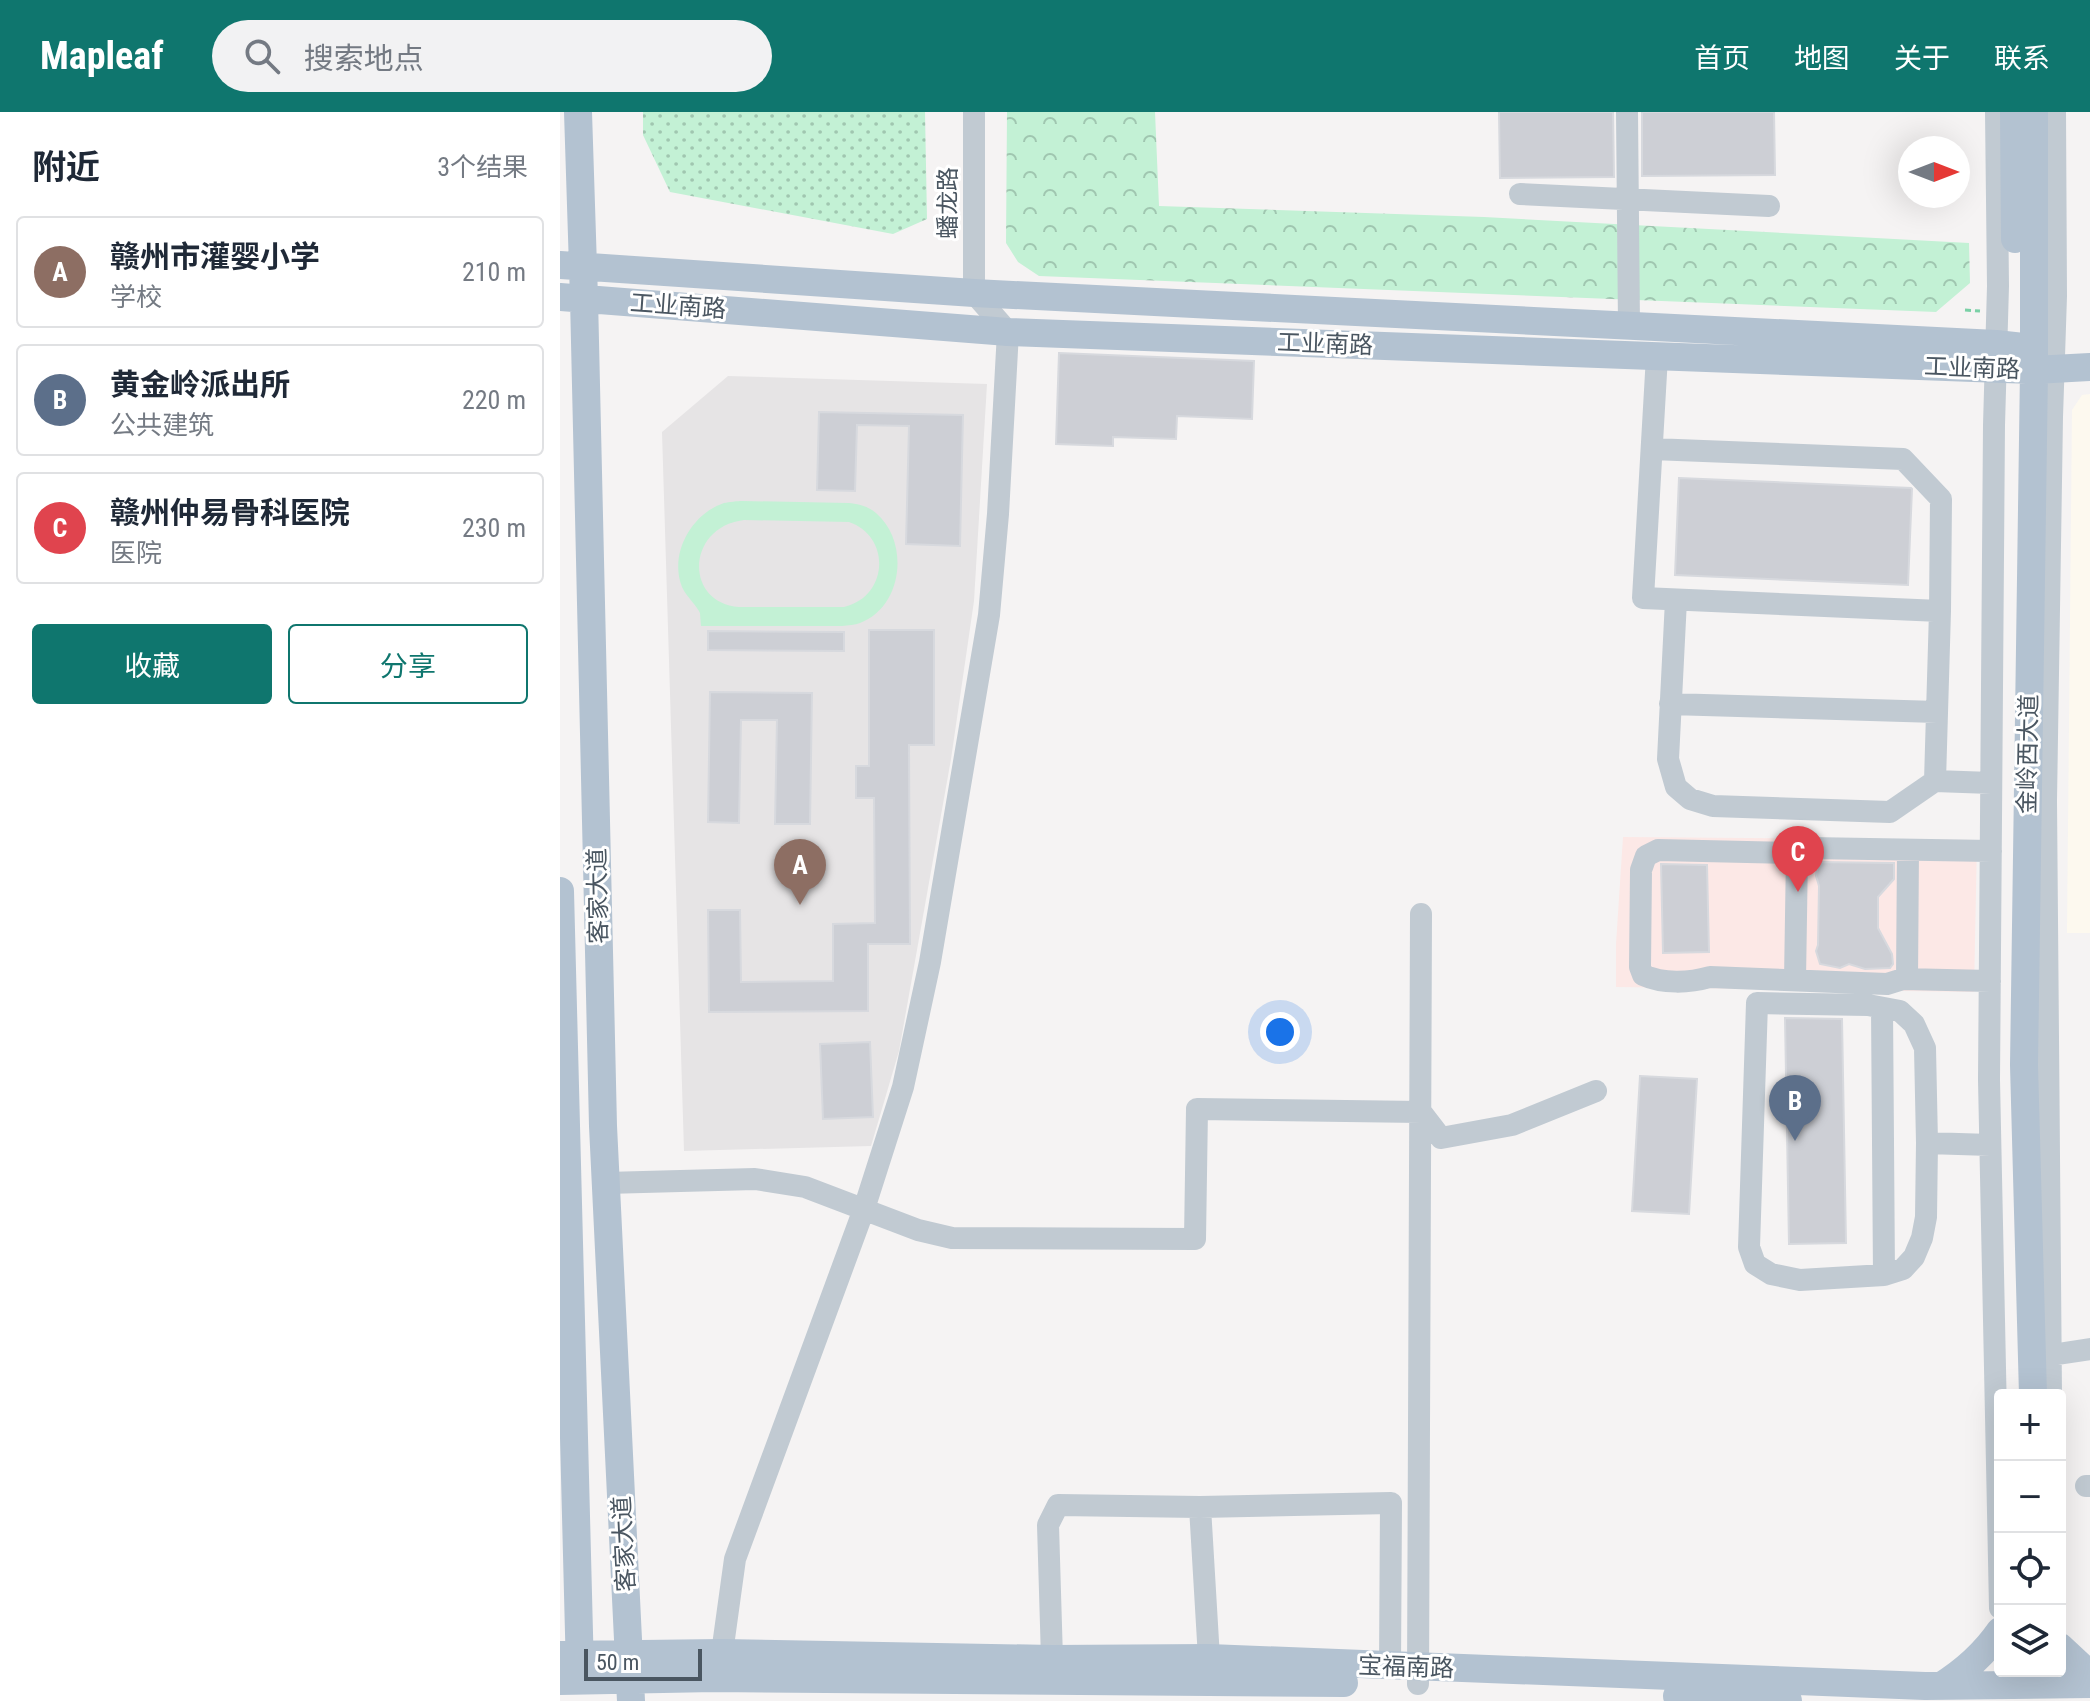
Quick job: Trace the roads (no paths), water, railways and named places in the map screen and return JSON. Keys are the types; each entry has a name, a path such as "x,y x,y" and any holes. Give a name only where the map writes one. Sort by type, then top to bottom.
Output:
{"main road":[{"name":"客家大道","path":"578,112 572,298 606,1183 630,1679"},
{"name":"金岭西大道","path":"2014,112 2025,359 2024,1065 2042,1357 2034,1389"},
{"name":"金岭西大道","path":"2016,1389 2007,1066 2034,112"},
{"name":"工业南路","path":"571,266 974,293 1629,326 2090,367"},
{"name":"工业南路","path":"572,298 1008,332 1973,368 2025,359"},
{"name":"客家大道","path":"560,891 572,1675"},
{"path":"1941,1686 1978,1658 1994,1638"},
{"path":"2066,1653 2090,1675"},
{"name":"宝福南路","path":"718,1665 1209,1658 1390,1667 1418,1675 1788,1701"},
{"path":"572,1675 630,1679 718,1665"},
{"name":"宝福南路","path":"718,1665 1941,1686 2090,1684"}],"street":[{"name":"蟠龙路","path":"974,112 974,293"},
{"path":"1627,112 1629,326"},
{"path":"1996,112 2025,359 1991,783 1990,1145 2000,1605"},
{"path":"2025,359 2056,296 2055,112"},
{"path":"1520,194 1769,206"},
{"path":"718,1665 735,1559 864,1209 903,1087 930,962 989,615 998,514 1008,332 974,293"},
{"path":"1657,356 1643,598 1940,611"},
{"path":"1652,449 1903,459 1941,499 1935,781"},
{"path":"1676,600 1668,759 1676,787 1690,799 1713,806 1890,812 1935,781 1991,783"},
{"path":"1670,704 1937,712"},
{"path":"1990,981 1907,979 1887,984 1710,977 1697,981 1656,981 1643,975 1640,967 1641,870 1646,856 1658,850 1797,853 1809,848 1991,851"},
{"path":"1907,979 1908,850"},
{"path":"1795,980 1797,853"},
{"path":"1418,1675 1421,914"},
{"path":"1757,1003 1868,1005 1900,1011 1914,1024 1925,1048 1927,1143 1926,1217 1922,1238 1914,1257 1903,1269 1884,1275 1800,1280 1771,1274 1755,1264 1749,1247 1757,1003"},
{"path":"1882,1008 1884,1275"},
{"path":"1421,1112 1441,1138 1512,1125 1596,1091"},
{"path":"606,1183 755,1179 805,1187 918,1230 952,1238 1195,1239 1197,1109 1421,1112"},
{"path":"1927,1143 1990,1145"},
{"path":"2050,1389 2042,1357 2090,1349"},
{"path":"1052,1659 1048,1525 1058,1505 1200,1507 1391,1503 1390,1667"},
{"path":"1200,1507 1209,1658"}],"place":[{"name":"赣州仲易骨科医院","path":"1798,892"},
{"name":"赣州市灌婴小学","path":"800,905"},
{"name":"黄金岭派出所","path":"1795,1141"}]}
